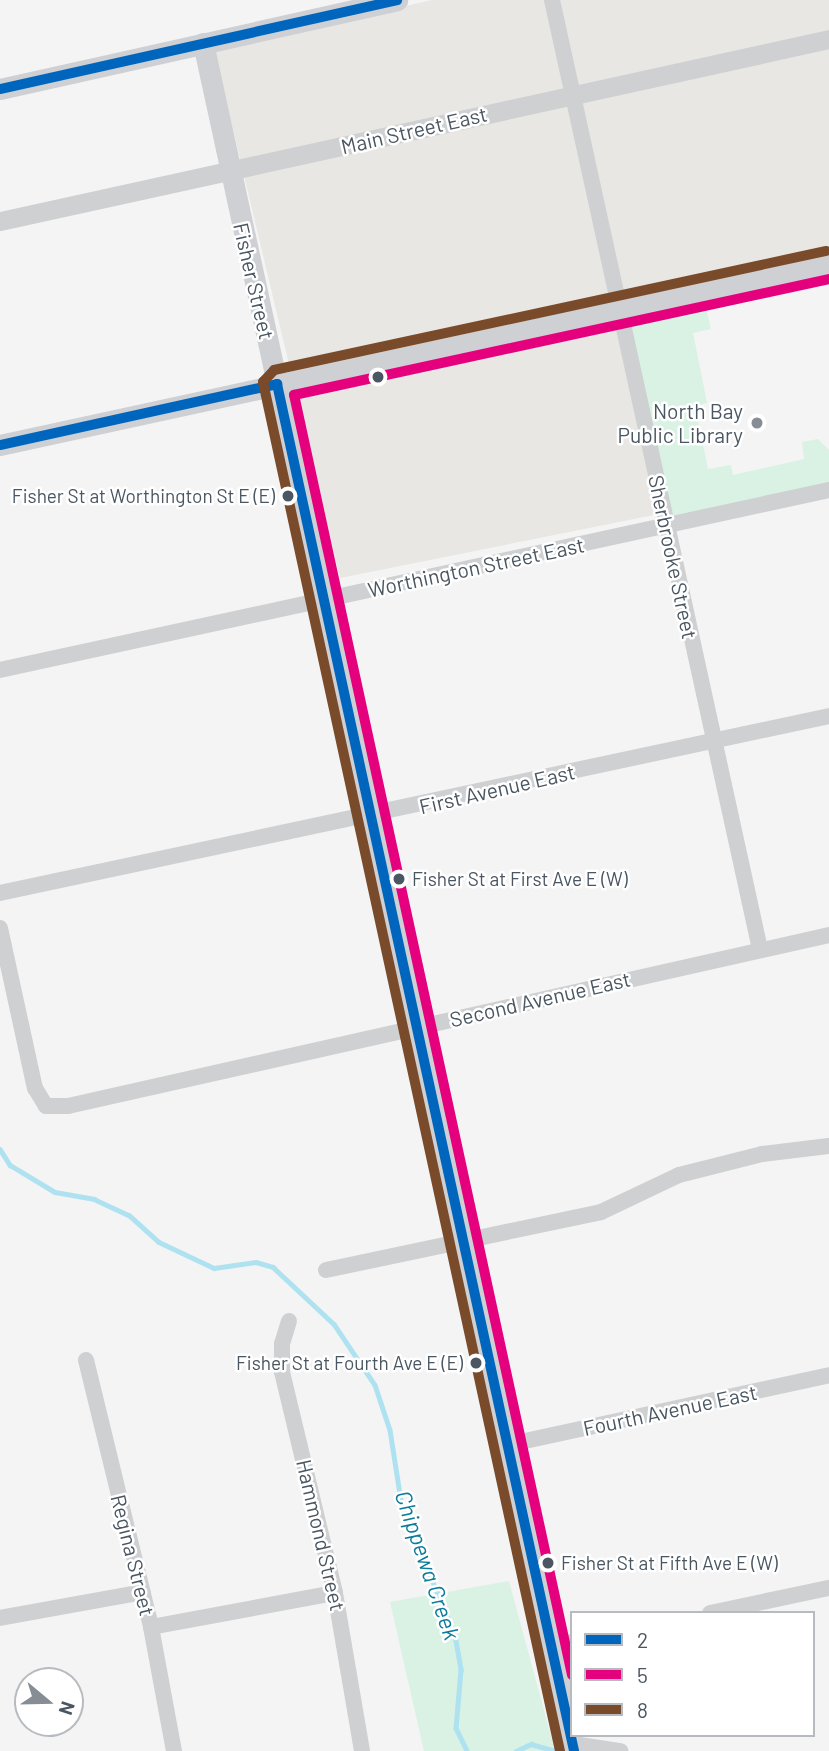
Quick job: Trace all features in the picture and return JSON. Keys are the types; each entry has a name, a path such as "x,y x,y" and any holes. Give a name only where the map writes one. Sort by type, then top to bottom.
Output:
{"main road":[{"path":"0,89 397,0"},
{"name":"Fisher Street","path":"203,43 325,599 369,817 511,1444 562,1644 570,1719"},
{"path":"0,445 829,265"}],"street":[{"name":"Sherbrooke Street","path":"552,0 623,311 713,741 760,949"},
{"name":"Main Street East","path":"0,221 829,39"},
{"name":"Worthington Street East","path":"0,670 829,490"},
{"name":"First Avenue East","path":"0,893 369,817 829,716"},
{"name":"Second Avenue East","path":"0,928 35,1088 46,1105 68,1106 760,949 829,936"},
{"path":"326,1270 601,1212 679,1175 762,1154 829,1146"},
{"name":"Hammond Street","path":"289,1321 282,1344 282,1372 335,1593 362,1751"},
{"name":"Regina Street","path":"86,1360 151,1627 174,1751"},
{"name":"Fourth Avenue East","path":"511,1444 829,1375"},
{"path":"720,1611 829,1588"},
{"path":"0,1618 143,1592"},
{"path":"151,1627 335,1593"},
{"path":"573,1747 620,1751"}],"shaded area":[{"path":"432,0 829,0 829,265 623,311 664,513 340,578 214,50"}],"green space":[{"path":"703,294 711,329 693,333 707,403 695,406 708,469 731,465 733,475 804,459 802,442 818,439 829,450 829,490 667,526 623,311"},
{"path":"509,1581 555,1751 424,1751 390,1602"}],"waterway":[{"name":"Chippewa Creek","path":"0,1149 10,1165 55,1192 94,1199 129,1215 159,1242 214,1268 256,1262 273,1267 334,1324 375,1385 390,1430 402,1507 455,1635 461,1670 456,1728 467,1751"},
{"name":"Chippewa Creek","path":"516,1751 531,1744 555,1751"}],"transit line":[{"name":"2","path":"0,89 397,0"},
{"name":"8","path":"560,1751 263,382 274,370 826,251"},
{"name":"5","path":"570,1666 294,395 829,279"},
{"name":"2","path":"0,445 277,384 570,1733"},
{"name":"2","path":"571,1737 574,1751"}],"place":[{"name":"North Bay Public Library","path":"757,423"},
{"name":"Fisher St at Worthington St E (E)","path":"288,496"},
{"name":"Fisher St at First Ave E (W)","path":"399,879"},
{"name":"Fisher St at Fourth Ave E (E)","path":"476,1363"},
{"name":"Fisher St at Fifth Ave E (W)","path":"548,1563"}]}
